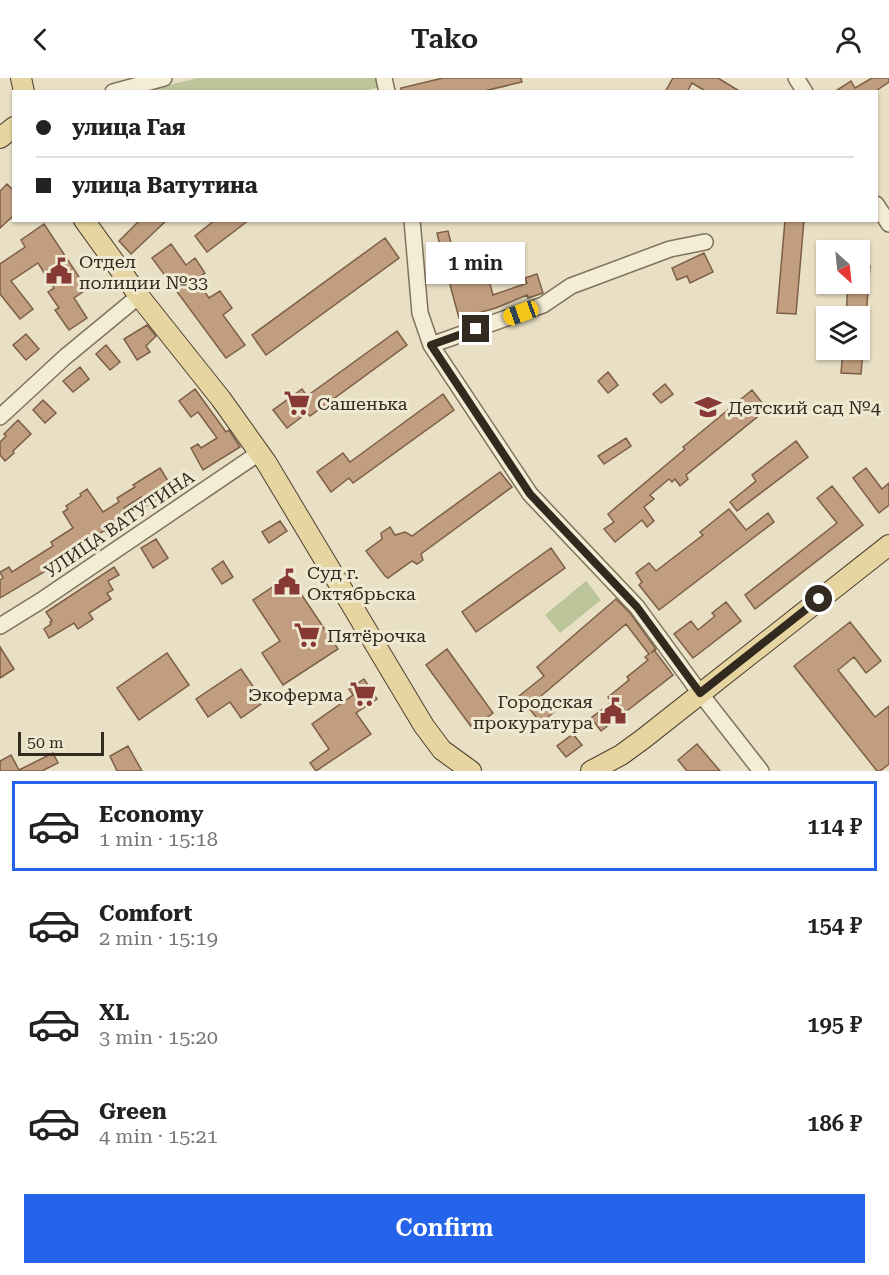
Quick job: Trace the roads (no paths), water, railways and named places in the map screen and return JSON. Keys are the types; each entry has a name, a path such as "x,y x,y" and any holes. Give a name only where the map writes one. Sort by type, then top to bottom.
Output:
{"main road":[{"path":"0,138 12,129"},
{"path":"85,222 139,296 221,399 260,453 424,726 442,750 471,771"},
{"path":"591,771 603,766 643,739 889,545"}],"street":[{"path":"120,90 164,78"},
{"path":"878,207 889,224"},
{"path":"412,222 420,313 431,345 530,494 637,607 761,771"},
{"path":"431,345 543,305 571,286 670,249 705,242"},
{"path":"0,417 64,357 139,296"},
{"name":"УЛИЦА ВАТУТИНА","path":"0,626 260,453"}],"place":[{"name":"Отдел полиции №33","path":"59,271"},
{"name":"Сашенька","path":"297,403"},
{"name":"Детский сад №4","path":"708,407"},
{"name":"Суд г. Октябрьска","path":"287,582"},
{"name":"Пятёрочка","path":"307,635"},
{"name":"Экоферма","path":"363,694"},
{"name":"Городская прокуратура","path":"613,711"}]}
